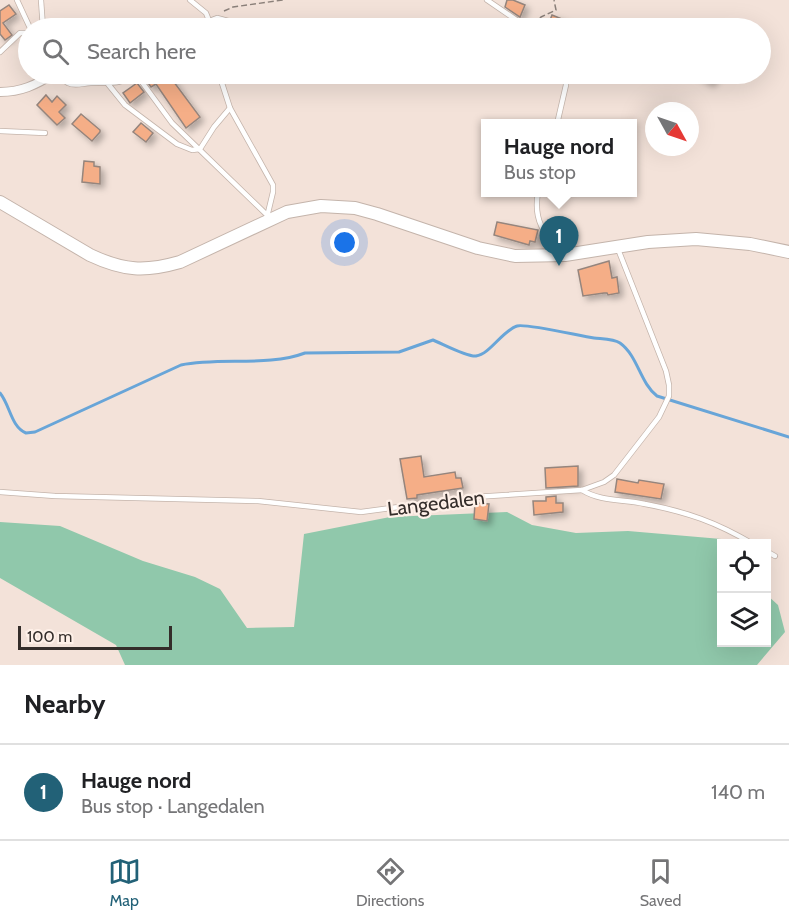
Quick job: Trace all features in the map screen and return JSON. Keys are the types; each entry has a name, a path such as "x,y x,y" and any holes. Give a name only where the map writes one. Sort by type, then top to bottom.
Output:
{"main road":[{"path":"0,202 90,255 104,262 133,269 162,267 180,262 268,217 304,208 337,206 377,214 492,252 515,256 565,255 648,242 696,239 750,244 789,252"}],"street":[{"path":"0,93 19,91 34,84"}],"lane":[{"path":"17,0 25,18"},
{"path":"41,0 42,18"},
{"path":"190,0 200,6 208,18"},
{"path":"487,0 513,18"},
{"path":"0,52 18,35"},
{"path":"108,84 125,105 177,144 192,150 200,149"},
{"path":"143,84 164,112 268,217"},
{"path":"222,84 230,108 273,184 268,217"},
{"path":"558,119 566,84"},
{"path":"200,149 230,108"},
{"path":"0,131 45,134"},
{"path":"538,197 538,219 548,236 565,255"},
{"name":"Langedalen","path":"0,492 55,496 258,501 361,512 474,498 582,490 604,482 614,475 659,417 669,396 666,371 617,246"},
{"path":"582,490 593,496 642,503 706,519 745,539"},
{"path":"771,554 775,556"}],"path":[{"path":"217,18 224,11 233,7 283,0"},
{"path":"541,18 556,10 554,0"}],"green space":[{"path":"507,512 532,525 576,533 628,531 721,539 717,539 717,647 771,647 771,599 778,605 785,632 757,665 125,665 116,645 0,578 0,522 60,526 143,561 195,577 220,589 247,628 294,627 304,534 390,517"}],"building":[{"path":"507,0 525,5 520,17 505,7"},
{"path":"9,5 16,14 3,23 12,35 5,40 0,34 0,11"},
{"path":"136,84 144,92 130,103 123,93"},
{"path":"156,84 175,84 200,117 186,128"},
{"path":"46,95 52,102 57,96 66,105 59,112 65,118 57,125 37,105"},
{"path":"81,114 100,130 92,141 72,124"},
{"path":"141,123 153,133 146,142 133,132"},
{"path":"84,161 94,162 94,166 100,167 100,184 82,182"},
{"path":"497,222 538,230 535,242 530,241 529,245 494,235"},
{"path":"609,261 612,278 617,277 619,293 583,296 578,270"},
{"path":"421,456 424,477 455,472 456,478 461,478 463,488 417,495 417,498 407,499 400,459"},
{"path":"578,466 578,486 546,488 545,468"},
{"path":"617,479 664,484 661,499 615,492"},
{"path":"556,496 556,503 563,503 563,512 534,515 533,501 546,501 546,497"},
{"path":"475,503 489,504 487,521 474,519"}],"waterway":[{"path":"0,393 17,426 26,433 35,432 181,365 276,360 305,353 399,352 433,340 476,356 486,351 512,329 522,326 620,343 631,355 651,391 657,396 789,437"}],"place":[{"name":"Hauge nord","path":"559,266"}]}
